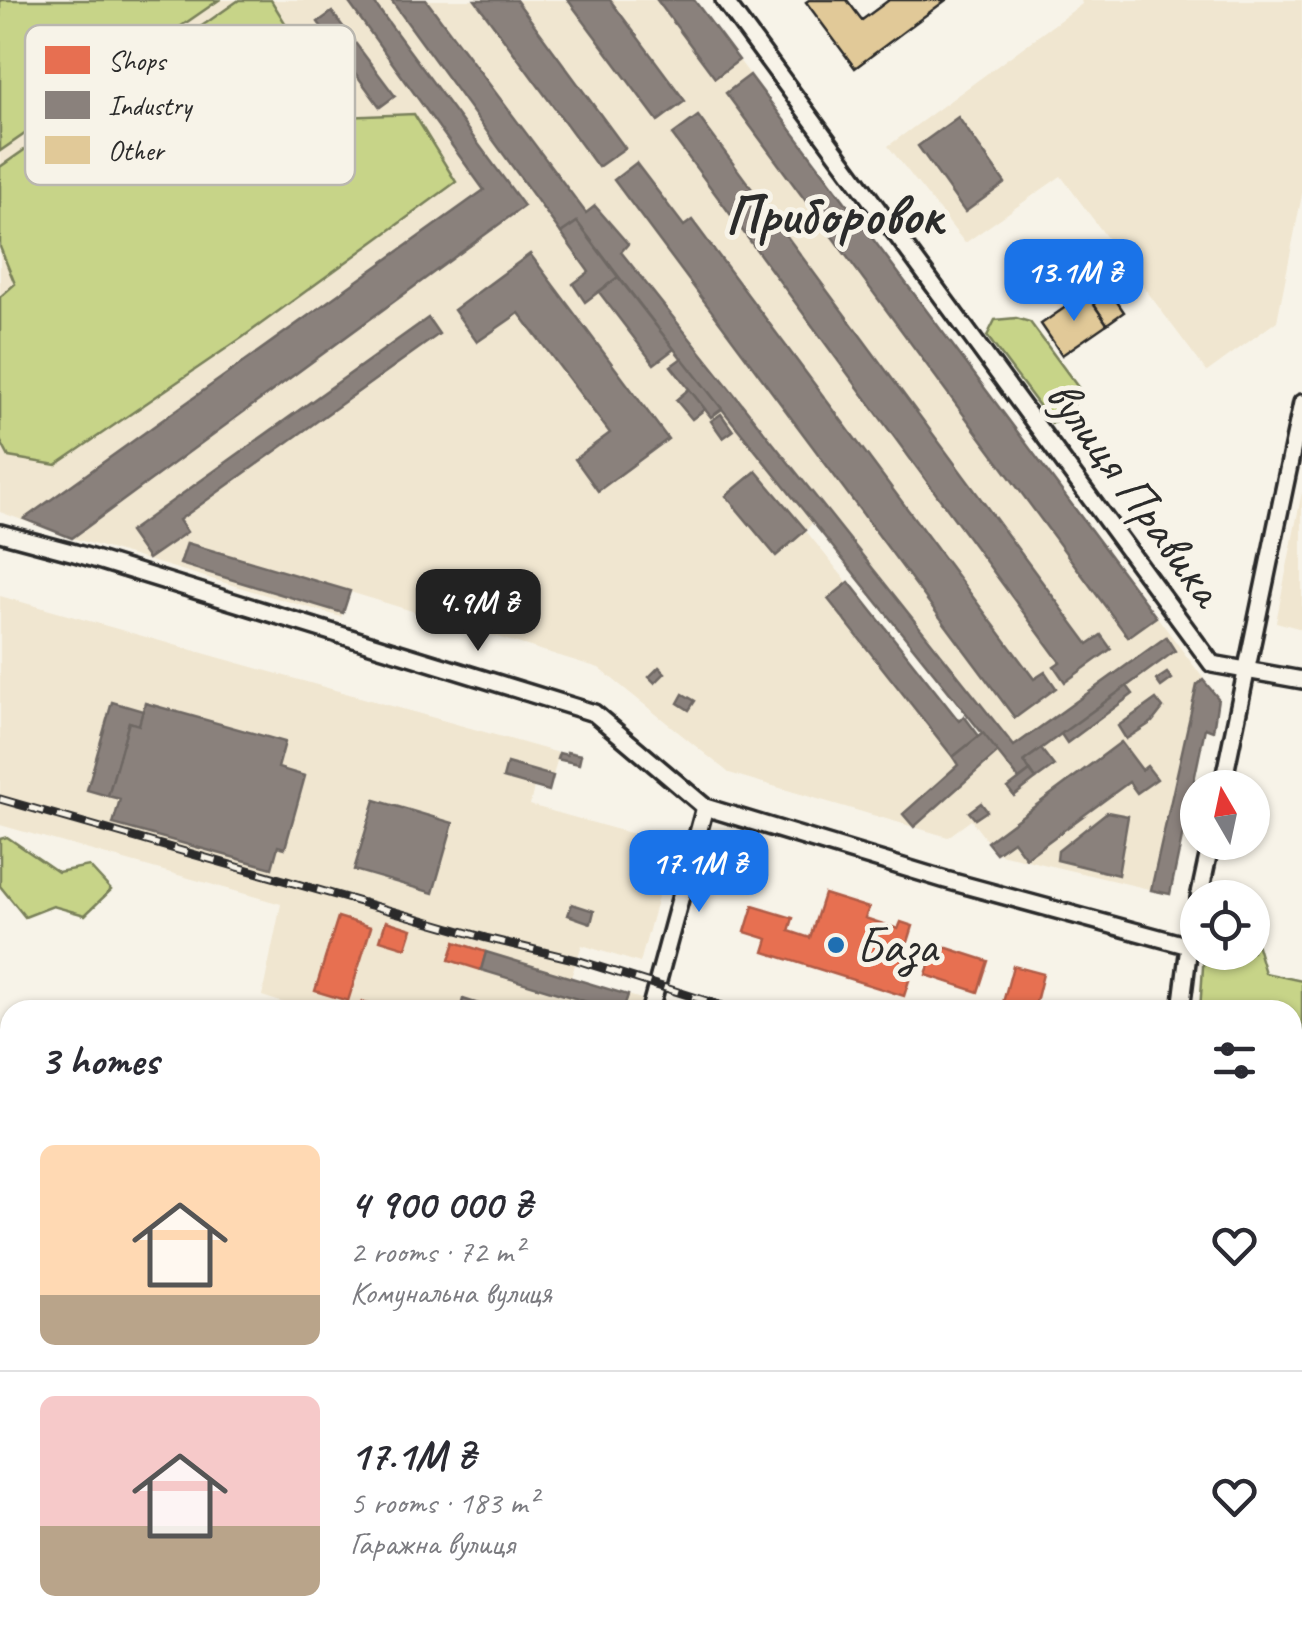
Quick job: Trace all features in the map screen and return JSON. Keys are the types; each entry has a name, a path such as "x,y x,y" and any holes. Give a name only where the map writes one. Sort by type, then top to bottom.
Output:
{"street":[{"name":"вулиця Правика","path":"724,0 1212,664 1302,680"},
{"path":"1226,770 1302,403"},
{"path":"0,532 594,712 705,808 946,880 1180,943"},
{"path":"653,1000 705,808"},
{"path":"1182,1000 1187,970"}],"shaded area":[{"path":"0,0 694,0 1218,698 1213,731 1205,729 1196,770 1180,770 1180,847 1170,894 996,853 971,820 948,837 729,773 599,668 350,592 341,617 72,538 0,512","holes":["812,523 982,734 964,716 958,720 806,531"]},
{"path":"1081,0 1302,0 1302,195 1277,321 1207,372 1061,176 965,243 888,146 1082,4"},
{"path":"1302,492 1302,629 1276,622"},
{"path":"0,596 559,753 549,791 534,787 530,805 672,845 640,963 582,945 571,977 641,1000 275,1000 262,996 281,904 0,825"}],"green space":[{"path":"0,0 219,0 183,25 25,25 25,134 0,151"},
{"path":"239,0 271,0 286,25 203,25"},
{"path":"414,114 456,182 243,337 56,465 9,457 0,440 0,297 15,284 0,247 0,167 25,150 25,185 355,185 355,116"},
{"path":"1016,318 1030,322 1080,390 1068,418 1052,423 987,336 995,320"},
{"path":"7,837 58,872 89,866 111,890 85,915 53,906 25,917 0,886 0,839"},
{"path":"1203,970 1264,970 1302,981 1302,1000 1201,1000"}],"building: Shops":[{"name":"База","path":"824,894 869,908 865,918 898,929 901,922 913,926 901,964 913,968 904,996 764,952 768,939 745,932 753,906 793,918 789,931 810,938"},
{"path":"338,917 371,927 348,1000 315,991"},
{"path":"386,921 412,929 406,948 380,940"},
{"path":"455,942 486,952 481,970 449,960"},
{"path":"935,944 988,961 978,992 926,975"},
{"path":"1013,966 1043,974 1036,1000 1004,1000"}],"building: Industry":[{"path":"347,0 372,0 524,206 72,538 24,519 484,190"},
{"path":"391,0 426,0 586,213 595,206 628,244 621,252 1014,746 1166,637 1175,651 1024,761 1030,771 1019,779 577,222 561,233"},
{"path":"475,0 516,0 625,148 598,167"},
{"path":"568,0 610,0 685,101 658,121"},
{"path":"657,0 694,0 739,60 715,78"},
{"path":"332,12 342,25 320,25 318,22"},
{"path":"355,43 395,96 380,107 355,73"},
{"path":"750,75 1156,617 1128,637 726,93"},
{"path":"698,116 1088,644 1101,635 1111,649 1065,682 1054,666 1060,662 672,135"},
{"path":"958,117 1005,183 965,212 918,146"},
{"path":"636,163 684,226 692,220 1034,679 1045,672 1056,688 1015,718 614,180"},
{"path":"577,222 618,277 585,302 573,284 589,272 561,233"},
{"path":"530,254 668,439 598,491 575,459 610,433 519,313 477,342 454,310"},
{"path":"618,277 674,349 654,364 599,292"},
{"path":"428,318 439,334 179,520 187,532 148,559 129,532"},
{"path":"682,358 722,409 711,417 671,366"},
{"path":"689,389 705,409 692,419 676,400"},
{"path":"721,414 733,431 723,438 711,421"},
{"path":"756,471 806,530 776,556 726,496"},
{"path":"187,543 350,591 343,613 180,564"},
{"path":"849,582 959,721 964,716 979,736 953,757 828,599"},
{"path":"659,667 665,673 655,683 649,677"},
{"path":"1167,673 1172,679 1161,687 1156,680"},
{"path":"1203,680 1218,698 1213,731 1205,728 1196,770 1180,770 1180,847 1170,894 1151,890 1197,685"},
{"path":"1127,686 1133,694 1067,743 1061,734"},
{"path":"683,694 695,701 689,710 678,703"},
{"path":"1156,699 1163,708 1152,722 1126,739 1118,726"},
{"path":"112,702 143,711 139,725 129,722 108,796 87,790"},
{"path":"145,703 285,742 278,768 305,776 285,848 278,846 272,868 113,824 120,799 108,796 129,722 139,725"},
{"path":"983,733 998,752 914,827 903,814 958,765 953,757"},
{"path":"1121,742 1142,770 1147,766 1157,779 1137,793 1129,782 1026,858 1013,841 996,853 987,842"},
{"path":"1041,749 1054,766 1036,779 1024,761"},
{"path":"559,753 581,755 579,764 557,759"},
{"path":"507,763 553,776 549,791 503,778"},
{"path":"1030,771 1036,779 1014,796 1008,788"},
{"path":"375,800 453,823 433,893 354,870"},
{"path":"981,803 987,811 975,819 969,812"},
{"path":"1107,812 1128,816 1118,875 1057,860 1058,851"},
{"path":"572,904 594,911 591,923 568,915"},
{"path":"486,952 628,995 626,1000 581,1000 481,970"}],"building: Other":[{"path":"847,0 862,20 889,0 946,0 855,68 806,2"},
{"path":"1103,281 1124,312 1107,324 1086,293"},
{"path":"1086,293 1107,324 1062,355 1041,324"}],"railway":[{"path":"0,799 486,938 577,960 703,1000"}],"place":[{"name":"База","path":"836,945"}],"district":[{"name":"Приборовок","path":"834,215"}]}
